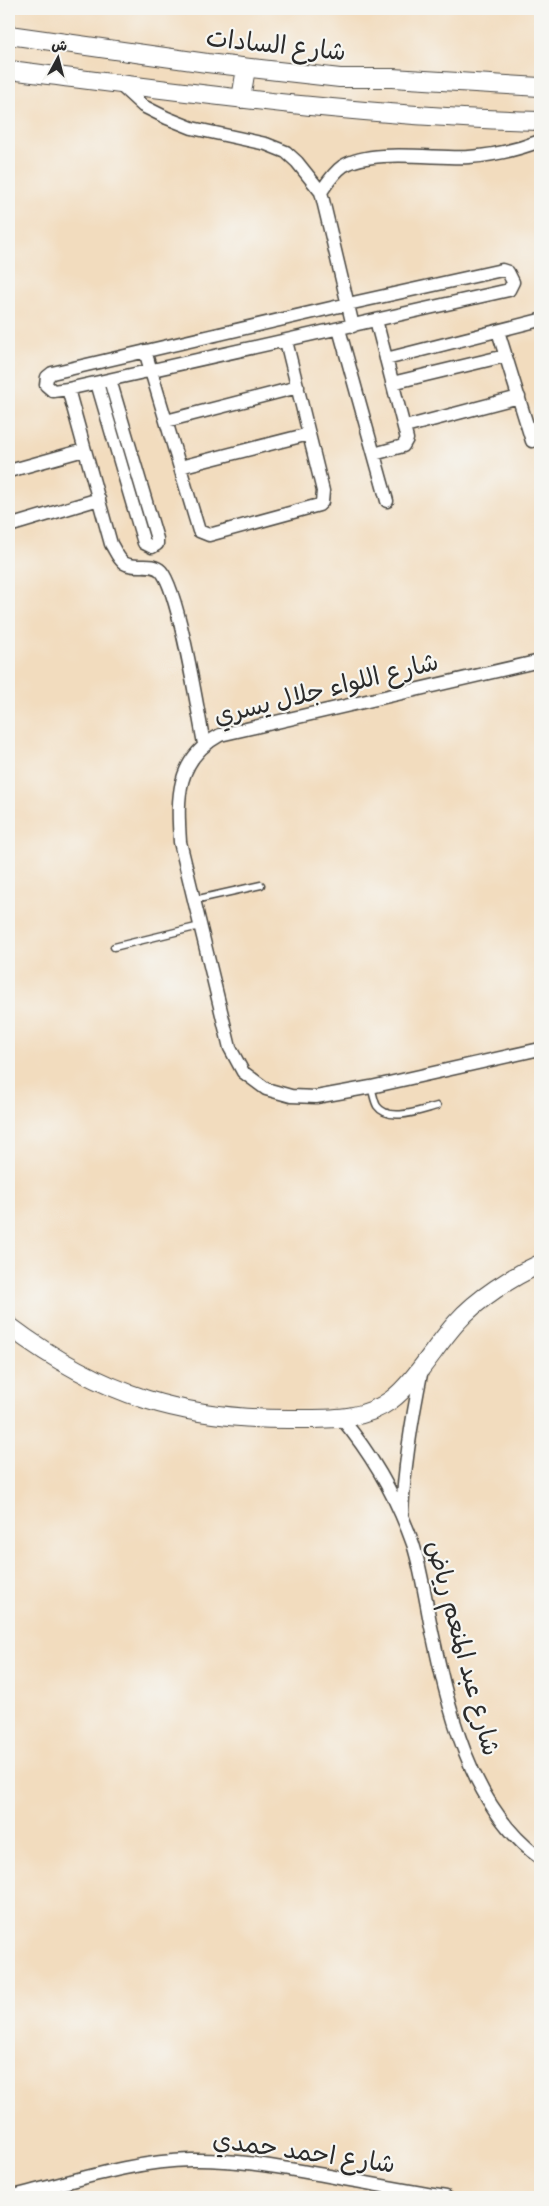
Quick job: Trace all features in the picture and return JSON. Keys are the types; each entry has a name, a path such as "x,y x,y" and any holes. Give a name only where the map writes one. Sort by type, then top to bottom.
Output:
{"main road":[{"name":"شارع السادات","path":"9,35 246,68 340,78 392,78 540,87"},
{"path":"241,99 246,68"},
{"path":"9,70 241,99 365,112 540,121"},
{"path":"9,1326 44,1353 86,1375 122,1392 168,1407 222,1417 342,1419 378,1408 392,1399 458,1320 489,1294 540,1264"}],"street":[{"path":"119,84 143,106 167,118 192,128 266,144 286,152 297,162 321,192 353,326"},
{"path":"321,192 332,176 343,166 355,160 376,156 469,157 516,150 540,141"},
{"path":"502,270 508,272 512,277 513,282 509,290 376,320 68,389 50,390 46,385 46,377 52,373 145,351 502,270"},
{"path":"374,454 403,446 407,439 376,320"},
{"path":"386,359 540,320"},
{"path":"338,329 387,501"},
{"path":"498,332 532,441"},
{"path":"145,351 200,531 209,535 319,505 322,502 323,491 286,341"},
{"path":"392,383 505,356"},
{"path":"97,383 144,543 152,547 157,544 158,538 110,380"},
{"path":"166,421 298,387"},
{"path":"68,389 111,544 121,560 126,564 155,568 160,571 169,587 204,744"},
{"path":"405,428 518,397"},
{"path":"180,468 309,434"},
{"path":"9,471 84,450"},
{"path":"9,526 99,500"},
{"name":"شارع اللواء جلال يسري","path":"540,661 220,735 204,744 187,766 180,787 179,797 180,842 230,1048 244,1072 266,1090 291,1096 316,1097 371,1087 540,1049"},
{"name":"شارع عبد المنعم رياض","path":"401,1517 406,1452 423,1364"},
{"name":"شارع عبد المنعم رياض","path":"342,1419 372,1459 401,1517 417,1558 431,1626 456,1727 469,1763 486,1796 508,1827 540,1858"},
{"name":"شارع احمد حمدي","path":"9,2197 123,2169 156,2163 190,2160 258,2163 444,2197"}],"lane":[{"path":"194,900 261,885"},
{"path":"114,947 200,926"},
{"path":"371,1087 376,1105 387,1113 401,1114 437,1106"}]}
